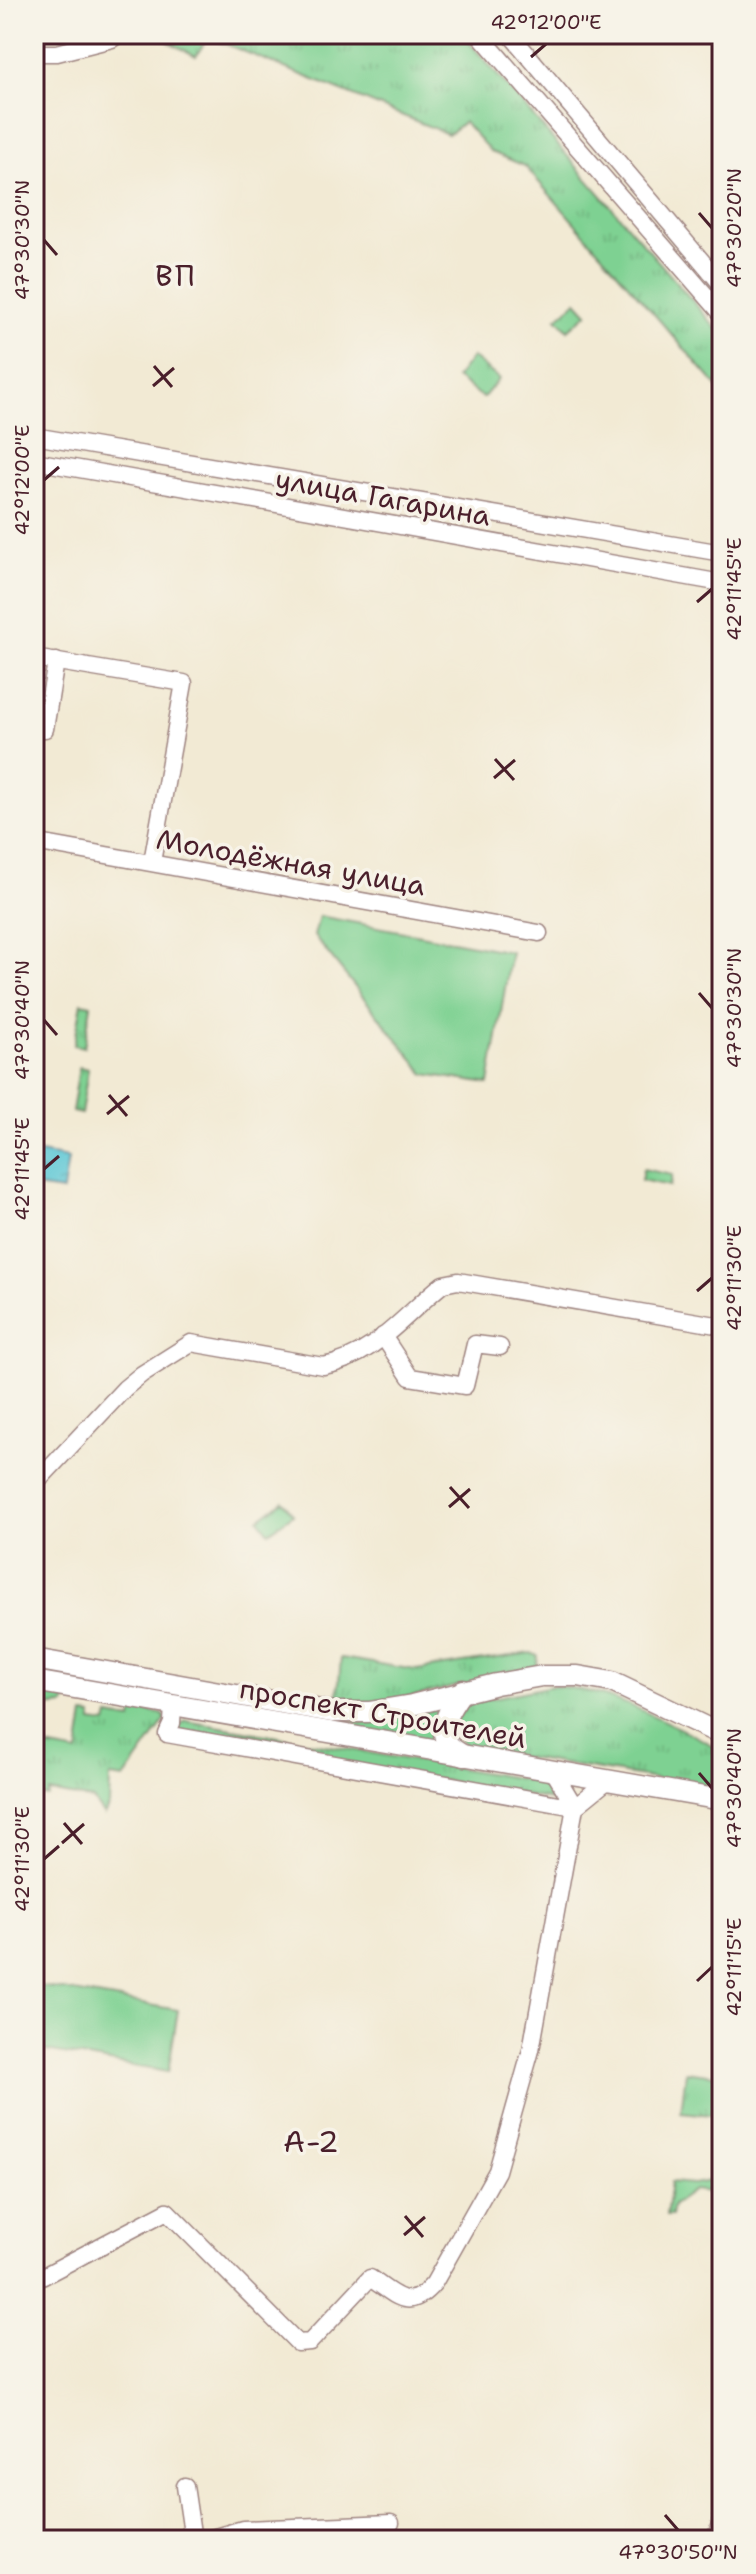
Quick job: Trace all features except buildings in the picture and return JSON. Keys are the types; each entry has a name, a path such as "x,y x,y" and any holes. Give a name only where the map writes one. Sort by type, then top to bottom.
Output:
{"main road":[{"name":"проспект Строителей","path":"34,1659 332,1712 369,1712 542,1676 578,1676 612,1682 720,1736"},
{"name":"проспект Строителей","path":"34,1681 722,1800"},
{"path":"463,1690 450,1708 444,1728 448,1744 464,1756"},
{"path":"700,1796 722,1785"}],"street":[{"path":"34,53 57,53 112,39 119,34"},
{"path":"479,34 722,314"},
{"path":"510,34 722,285"},
{"name":"улица Гагарина","path":"34,436 722,553"},
{"name":"улица Гагарина","path":"34,461 722,583"},
{"path":"34,658 184,683 152,862"},
{"path":"45,729 56,661"},
{"name":"Молодёжная улица","path":"34,842 539,933"},
{"path":"34,1485 125,1388 191,1343 323,1366 343,1363 369,1349 443,1284 458,1281 722,1326"},
{"path":"383,1336 410,1377 465,1386 475,1344 500,1347"},
{"path":"173,1705 172,1723 167,1734 575,1807"},
{"path":"554,1772 575,1807"},
{"path":"34,2281 167,2211 298,2343 310,2342 370,2278 401,2299 410,2301 423,2297 497,2171 531,2050 575,1807 607,1781"},
{"path":"185,2486 194,2540"},
{"path":"715,2540 722,2517"},
{"path":"205,2540 243,2529 391,2523"}],"green space":[{"path":"154,34 462,34 722,335 722,392 525,166 491,152 464,122 448,134 208,37 196,56"},
{"path":"577,301 588,313 568,330 557,318"},
{"path":"472,357 499,379 483,398 456,378"},
{"path":"319,916 511,952 489,1084 425,1074 314,936"},
{"path":"82,1003 91,1005 84,1047 74,1045"},
{"path":"79,1067 88,1069 81,1114 72,1112"},
{"path":"643,1169 672,1175 670,1186 641,1180"},
{"path":"283,1501 293,1514 269,1532 259,1519"},
{"path":"531,1653 538,1656 536,1668 371,1706 337,1705 341,1658 416,1670"},
{"path":"552,1686 573,1688 613,1699 707,1742 721,1761 719,1774 707,1784 698,1786 467,1748 458,1735 457,1718 472,1702"},
{"path":"45,1694 66,1699 65,1705 34,1708 34,1696"},
{"path":"442,1707 434,1724 440,1745 337,1728 337,1722 365,1723"},
{"path":"134,1709 162,1714 166,1719 124,1779 110,1777 109,1805 104,1815 93,1800 49,1792 48,1797 34,1795 34,1745 78,1753 84,1715 92,1716 92,1722 107,1724 109,1716 132,1720"},
{"path":"186,1721 551,1784 560,1792 558,1801 179,1733 178,1726"},
{"path":"34,1985 178,2010 168,2072 34,2049"},
{"path":"686,2071 722,2076 722,2116 681,2112"},
{"path":"671,2182 693,2184 722,2182 722,2194 694,2190 673,2205 671,2216 666,2216"}],"water":[{"path":"34,1152 68,1158 63,1191 34,1187"}],"district":[{"name":"ВП","path":"176,275"},
{"name":"А-2","path":"312,2141"}]}
